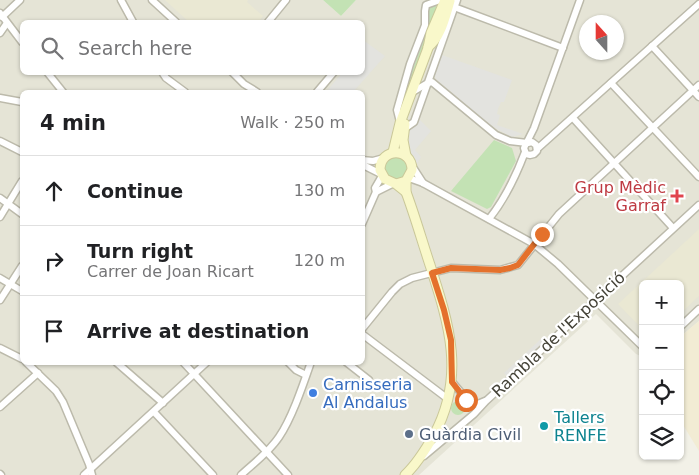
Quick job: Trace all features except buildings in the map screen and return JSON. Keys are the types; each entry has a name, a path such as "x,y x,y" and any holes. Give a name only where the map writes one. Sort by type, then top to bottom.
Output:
{"street":[{"path":"20,0 1,15 20,39"},
{"path":"121,0 132,20"},
{"path":"152,0 174,20"},
{"path":"270,20 286,0"},
{"path":"489,219 499,206 520,166 525,152 524,148 534,128 580,0"},
{"path":"440,2 445,10 444,20"},
{"path":"394,152 410,94 428,48 440,2"},
{"path":"423,183 406,156 402,126 397,110 410,64 425,25 424,11 426,5 440,2"},
{"path":"454,2 563,48"},
{"path":"428,48 434,43 454,2"},
{"path":"402,126 414,122 454,2"},
{"path":"537,147 573,118 699,4"},
{"path":"0,33 7,23"},
{"path":"652,46 699,97"},
{"path":"49,75 61,90"},
{"path":"164,75 182,90"},
{"path":"235,75 254,90"},
{"path":"319,90 331,75"},
{"path":"410,94 432,82 486,129 510,141 528,155 532,155"},
{"path":"611,83 699,177"},
{"path":"365,325 392,292 400,284 412,278 451,268 500,270 518,265 559,214 699,85"},
{"path":"0,98 20,102"},
{"path":"573,118 673,228"},
{"path":"520,166 536,153 534,128"},
{"path":"510,141 532,142 537,147"},
{"path":"1,143 20,151"},
{"path":"365,161 384,158 394,152 406,156"},
{"path":"365,217 376,192 375,188 382,175 380,166 384,158"},
{"path":"365,165 406,192"},
{"path":"408,179 412,166"},
{"path":"376,192 408,179 423,183 534,244 558,264 594,302 639,343"},
{"name":"Rambla de l'Exposició","path":"408,179 406,192 444,310 451,340 452,382 446,409 438,427 417,462"},
{"path":"0,217 20,184"},
{"path":"0,198 20,213"},
{"name":"Rambla de l'Exposició","path":"404,475 474,414 699,205"},
{"path":"0,300 20,269"},
{"path":"0,278 20,291"},
{"path":"682,325 699,310"},
{"path":"365,336 448,398"},
{"path":"0,348 20,357"},
{"path":"30,365 56,391 63,402 89,464 89,474"},
{"path":"119,365 163,403"},
{"path":"186,365 288,475"},
{"path":"89,474 204,365"},
{"path":"291,365 306,375"},
{"path":"240,475 279,438 310,365"},
{"path":"350,365 369,380"},
{"path":"0,407 38,373"},
{"path":"452,382 463,394 464,400 478,404 486,401"},
{"path":"154,412 213,475"}],"shaded area":[{"path":"0,0 323,0 341,16 356,0 699,0 699,321 684,334 684,280 639,280 639,355 596,314 419,475 0,475"},
{"path":"165,0 248,0 247,2 263,16 260,20 187,20"},
{"path":"365,41 385,56 355,90 328,90 340,75 365,75"},
{"path":"442,55 512,80 504,102 501,102 498,109 497,114 500,115 497,125 523,134 512,137 497,129 436,79 434,75"},
{"path":"419,119 431,131 415,150 421,157 417,164 408,148 410,128"},
{"path":"699,229 699,296 684,310 684,280 644,280"},
{"path":"639,285 639,326 618,304"},
{"path":"699,321 699,451 684,427 684,334"},
{"path":"542,338 545,341 507,376 504,373"}],"green space":[{"path":"323,0 356,0 341,16"},
{"path":"431,5 436,6 437,9 400,113 398,109 427,31 428,7"},
{"path":"494,140 512,148 516,161 491,207 487,209 451,191"},
{"path":"396,156 404,160 408,168 404,176 396,180 388,176 384,168 388,160"},
{"path":"455,401 461,401 465,408 461,415 455,415 451,411 451,405"}],"place":[{"name":"Grup Mèdic Garraf","path":"677,196"},
{"name":"Carnisseria Al Andalus","path":"313,393"},
{"name":"Tallers RENFE","path":"544,426"},
{"name":"Guàrdia Civil","path":"409,434"}],"route":[{"path":"466,400 464,400 463,394 452,382 451,340 432,273 451,268 500,270 510,268 518,265 542,234"}]}
